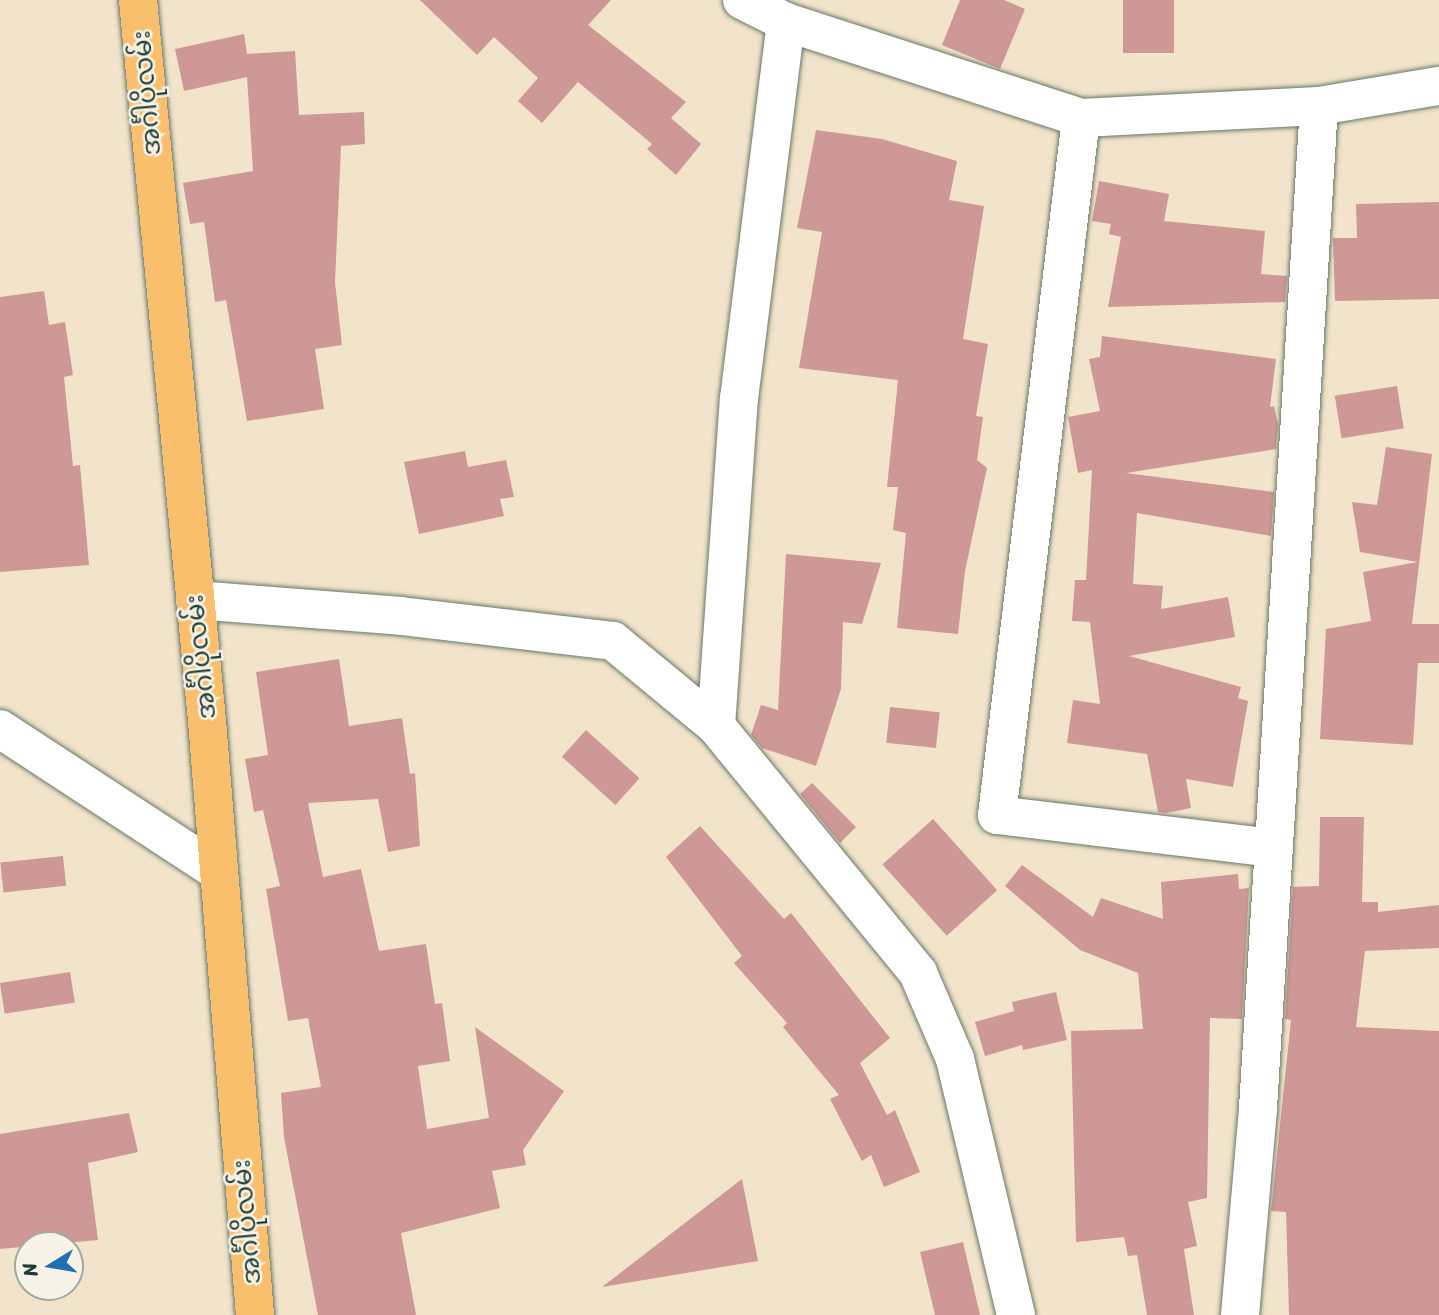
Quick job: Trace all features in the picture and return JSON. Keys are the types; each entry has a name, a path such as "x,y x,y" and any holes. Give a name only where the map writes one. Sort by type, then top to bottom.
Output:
{"main road":[{"name":"အင်္ဂါပိုလမ်း","path":"138,0 195,600 255,1315"}],"street":[{"path":"742,0 786,22 1080,118 1319,106 1439,86"},
{"path":"716,726 739,399 786,22"},
{"path":"1240,1315 1258,1108 1319,106"},
{"path":"1080,118 997,815 1272,848"},
{"path":"195,600 401,616 613,641 716,726 918,973 955,1059 1016,1315"},
{"path":"0,729 217,871"}],"building":[{"path":"420,0 611,0 588,25 686,102 671,118 701,144 676,175 647,149 652,144 578,82 542,123 518,101 538,78 494,37 477,55"},
{"path":"960,0 1004,0 1025,9 1000,69 942,45"},
{"path":"1123,0 1174,0 1174,53 1123,53"},
{"path":"244,34 247,54 295,51 299,115 364,112 365,144 341,146 335,282 342,345 315,349 324,409 247,421 226,300 215,302 204,222 190,224 183,183 253,171 247,77 184,91 175,49"},
{"path":"816,130 882,139 957,161 949,200 984,206 963,339 988,344 976,416 983,417 977,460 987,468 965,571 958,634 897,628 906,533 893,530 898,487 887,487 898,380 799,368 822,232 797,228"},
{"path":"1099,181 1169,194 1164,221 1265,231 1261,274 1287,276 1285,302 1108,307 1121,237 1109,234 1111,224 1092,221"},
{"path":"1439,202 1439,299 1335,301 1333,238 1357,238 1356,204"},
{"path":"44,291 49,325 65,322 73,375 64,377 73,466 80,465 89,565 0,572 0,297"},
{"path":"1102,336 1276,359 1270,407 1274,406 1278,424 1276,449 1126,473 1274,492 1271,536 1137,513 1133,584 1163,586 1161,609 1228,597 1235,637 1129,656 1241,687 1238,698 1248,701 1233,787 1186,779 1191,808 1166,813 1158,812 1147,754 1067,743 1073,700 1100,704 1090,622 1072,621 1075,580 1086,580 1092,470 1078,473 1068,417 1100,411 1089,359 1100,357"},
{"path":"1397,386 1404,428 1342,438 1335,396"},
{"path":"1386,447 1432,454 1412,624 1439,624 1439,663 1418,663 1413,745 1320,739 1326,629 1371,621 1363,572 1418,562 1360,552 1352,502 1377,505"},
{"path":"465,451 468,467 506,460 514,497 500,499 504,516 419,534 404,462"},
{"path":"786,554 881,563 862,624 843,622 841,689 816,766 762,748 751,735 761,705 778,710"},
{"path":"339,659 349,726 402,718 410,774 415,773 420,846 388,852 378,799 308,803 323,877 361,869 379,951 426,944 435,1004 442,1003 450,1061 418,1066 427,1129 489,1118 475,1027 564,1091 523,1150 526,1165 492,1171 500,1208 401,1233 416,1315 318,1315 284,1137 281,1093 321,1087 308,1018 288,1021 266,889 280,886 263,810 254,812 245,759 268,755 256,672"},
{"path":"890,707 940,712 936,748 886,743"},
{"path":"586,730 640,778 615,805 562,757"},
{"path":"812,783 856,827 840,843 800,794"},
{"path":"1320,817 1364,817 1362,902 1378,902 1378,912 1439,905 1439,948 1365,951 1356,1027 1439,1031 1439,1315 1289,1315 1286,1212 1271,1211 1291,1020 1285,1019 1293,887 1319,886"},
{"path":"933,819 997,890 947,936 882,865"},
{"path":"700,826 784,919 791,913 890,1038 860,1063 887,1115 895,1110 920,1172 884,1187 871,1155 862,1161 830,1099 839,1095 783,1027 787,1023 734,963 742,956 666,857"},
{"path":"63,856 66,886 3,892 0,863"},
{"path":"1022,865 1093,917 1101,898 1163,919 1161,882 1238,874 1239,889 1249,888 1242,1019 1210,1018 1207,1198 1188,1202 1197,1246 1184,1249 1194,1315 1147,1315 1137,1255 1128,1256 1124,1237 1076,1242 1071,1031 1143,1029 1138,973 1080,950 1005,886"},
{"path":"70,972 75,1003 5,1014 0,983"},
{"path":"1056,992 1067,1040 1023,1050 1022,1045 985,1056 975,1022 1014,1011 1012,1002"},
{"path":"129,1113 138,1152 88,1163 98,1240 84,1241 84,1231 14,1231 14,1248 0,1249 0,1134"},
{"path":"742,1179 758,1261 602,1287"},
{"path":"963,1242 980,1315 935,1315 920,1252"}]}
